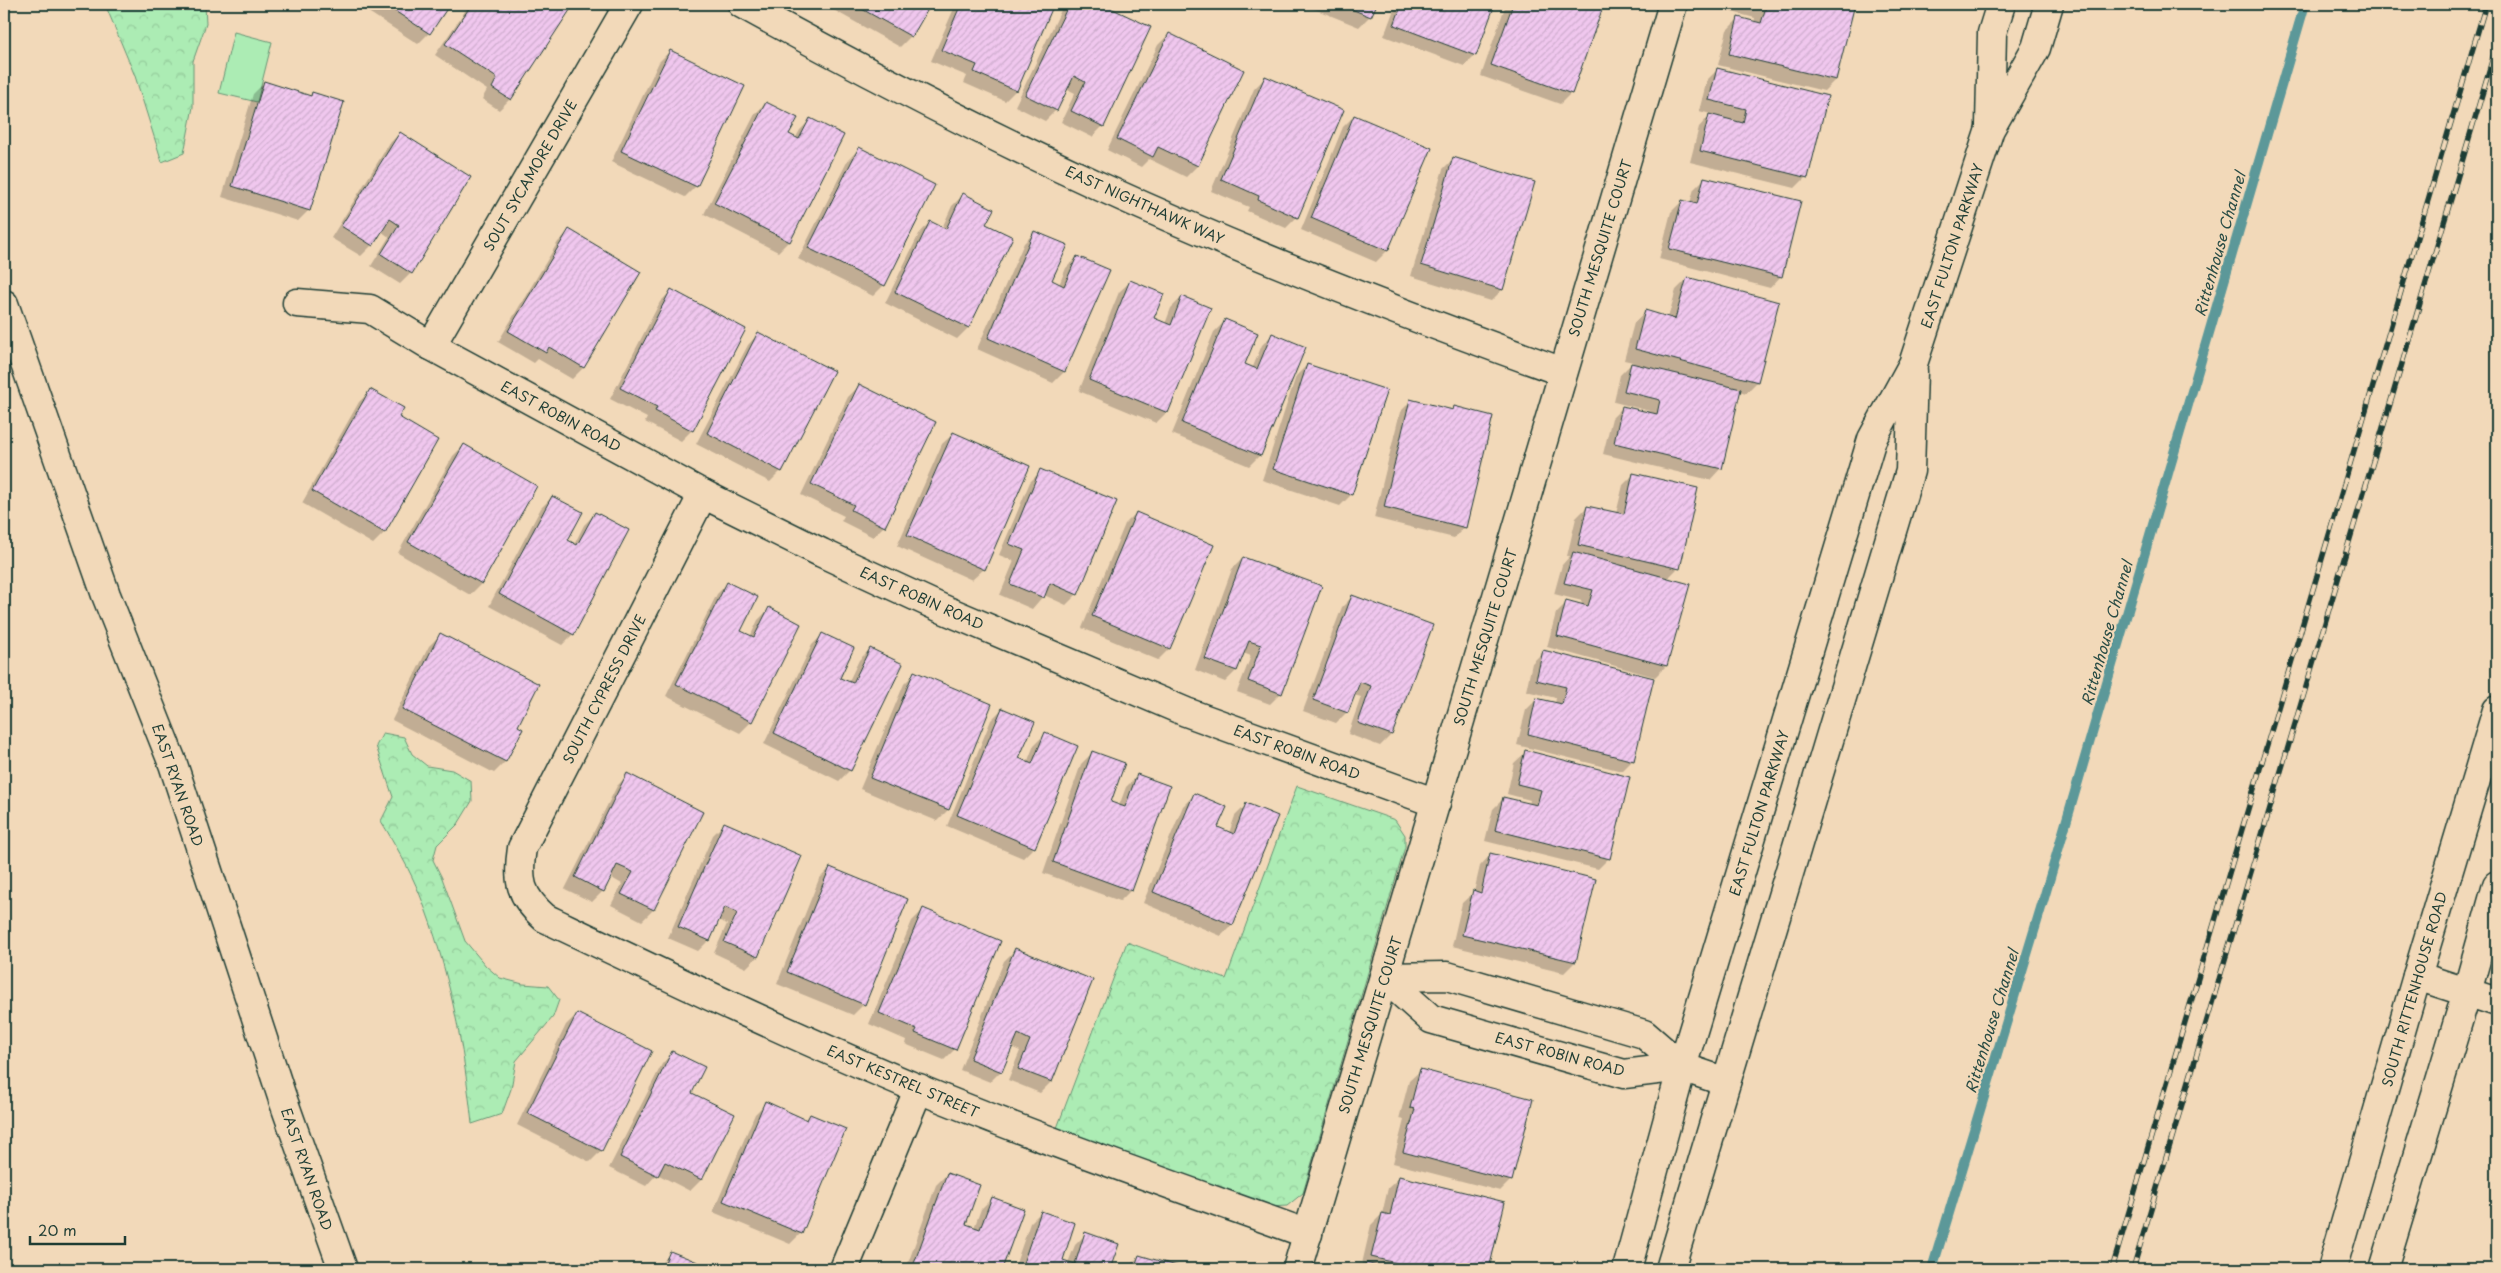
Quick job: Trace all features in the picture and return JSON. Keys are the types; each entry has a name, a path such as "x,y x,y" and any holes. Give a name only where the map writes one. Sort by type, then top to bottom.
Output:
{"street":[{"name":"SOUT SYCAMORE DRIVE","path":"431,346 629,4"},
{"name":"EAST NIGHTHAWK WAY","path":"742,4 875,77 1108,190 1214,237 1430,324 1564,372"},
{"name":"SOUTH MESQUITE COURT","path":"1297,1269 1673,4"},
{"name":"EAST FULTON PARKWAY","path":"1990,128 1992,33 2001,4"},
{"name":"EAST FULTON PARKWAY","path":"1627,1269 1682,1067 1872,439 1913,364 1990,128 2036,48 2049,4"},
{"name":"EAST ROBIN ROAD","path":"297,303 370,309 431,346 703,494 822,553 943,609 1186,712 1436,803"},
{"name":"EAST RYAN ROAD","path":"4,304 106,595 173,764 282,1097 343,1269"},
{"name":"EAST FULTON PARKWAY","path":"1670,1269 1910,471 1913,364"},
{"name":"SOUTH CYPRESS DRIVE","path":"522,888 519,872 522,848 703,494"},
{"name":"SOUTH RITTENHOUSE ROAD","path":"2332,1269 2497,710"},
{"path":"2383,1269 2497,885"},
{"name":"EAST KESTREL STREET","path":"522,888 531,905 545,918 722,1002 919,1088 1047,1140 1308,1234"},
{"name":"EAST ROBIN ROAD","path":"1384,977 1447,976 1644,1034 1682,1067 1726,1082"},
{"path":"2417,976 2497,1002"},
{"name":"EAST ROBIN ROAD","path":"1384,977 1431,1019 1624,1074 1682,1067"},
{"path":"844,1269 919,1088"}],"green space":[{"path":"105,4 205,4 206,24 193,61 193,107 184,153 162,162 135,76"},
{"path":"234,32 272,42 257,102 219,93"},
{"path":"383,733 404,737 412,754 427,766 452,770 471,781 472,801 458,824 437,845 433,860 442,878 465,941 486,966 500,978 523,984 548,986 559,1000 553,1017 516,1061 511,1089 502,1114 472,1124 460,1037 439,951 416,886 381,821 393,797 376,746"},
{"path":"1297,786 1395,820 1405,835 1405,847 1303,1193 1287,1206 1269,1207 1057,1128 1127,942 1226,979"}],"building":[{"path":"384,4 450,4 430,34"},
{"path":"472,4 574,4 511,100 492,88 497,78 445,44"},
{"path":"853,4 931,4 912,37"},
{"path":"961,4 1054,4 1017,91 974,72 977,65 941,50"},
{"path":"1069,4 1102,4 1151,27 1104,127 1071,111 1085,82 1074,76 1057,111 1025,95"},
{"path":"1339,4 1377,4 1371,17"},
{"path":"1402,4 1495,4 1476,56 1394,25"},
{"path":"1513,4 1557,4 1565,6 1566,4 1604,4 1572,94 1491,65"},
{"path":"1751,4 1855,4 1836,80 1729,54 1738,17 1761,23 1766,7"},
{"path":"1169,33 1244,70 1198,166 1158,147 1153,157 1117,139"},
{"path":"670,50 745,86 697,187 621,151"},
{"path":"1717,68 1828,96 1808,178 1700,151 1709,114 1743,123 1746,109 1709,100"},
{"path":"1265,76 1344,110 1298,218 1258,200 1259,196 1221,179"},
{"path":"264,81 311,96 312,92 344,102 310,211 232,186"},
{"path":"766,102 798,118 789,134 799,139 810,118 844,135 790,242 714,203"},
{"path":"1354,115 1432,148 1388,251 1311,218"},
{"path":"400,132 471,177 412,274 381,254 399,225 390,219 373,246 341,226"},
{"path":"859,147 935,185 885,286 808,248"},
{"path":"1453,157 1535,182 1503,290 1421,265"},
{"path":"1704,177 1801,201 1782,277 1669,249 1682,200 1697,204"},
{"path":"963,193 994,209 986,224 1013,237 969,328 895,292 930,221 946,229"},
{"path":"569,229 641,272 584,368 549,347 546,353 508,331"},
{"path":"1034,231 1068,245 1052,280 1064,286 1077,256 1110,270 1065,372 988,338"},
{"path":"1687,277 1779,302 1758,382 1635,349 1645,310 1675,319"},
{"path":"1130,280 1164,294 1154,318 1171,325 1182,296 1211,308 1168,413 1089,380"},
{"path":"671,289 746,329 693,431 655,411 657,407 620,388"},
{"path":"1225,319 1258,333 1245,364 1257,369 1272,333 1306,347 1261,456 1182,423"},
{"path":"758,332 834,371 782,472 707,433"},
{"path":"1631,363 1741,389 1722,469 1614,443 1622,406 1657,414 1660,400 1624,391"},
{"path":"1307,364 1387,390 1352,495 1273,469"},
{"path":"859,384 936,422 885,527 851,510 854,505 811,484"},
{"path":"370,389 404,408 399,417 438,440 385,533 312,491"},
{"path":"1410,399 1453,410 1454,406 1493,416 1466,528 1384,507"},
{"path":"953,432 1030,466 985,570 907,535"},
{"path":"464,444 537,486 482,584 408,542"},
{"path":"1040,469 1117,501 1078,595 1050,583 1044,598 1010,584 1024,550 1009,544"},
{"path":"1633,473 1698,488 1680,569 1578,545 1587,506 1624,514"},
{"path":"552,496 583,512 568,540 577,545 595,512 629,530 574,635 499,594"},
{"path":"1136,512 1214,545 1170,649 1092,616"},
{"path":"1573,552 1690,584 1667,666 1557,636 1566,600 1588,606 1593,590 1564,583"},
{"path":"1243,557 1322,586 1282,694 1248,681 1261,645 1249,641 1237,671 1205,659"},
{"path":"727,582 758,597 741,631 754,637 769,607 801,624 752,722 676,684"},
{"path":"1352,595 1433,625 1392,735 1358,723 1371,686 1360,682 1348,713 1313,700"},
{"path":"440,633 539,684 518,726 523,729 506,762 402,709"},
{"path":"822,633 854,648 840,678 853,683 870,648 903,664 851,771 774,733"},
{"path":"1543,650 1654,678 1634,761 1528,734 1536,698 1562,704 1566,687 1536,680"},
{"path":"914,671 992,704 949,810 870,778"},
{"path":"1002,708 1035,722 1019,758 1032,764 1045,732 1078,746 1035,848 957,815"},
{"path":"1525,750 1630,777 1610,859 1495,830 1503,797 1537,805 1541,790 1517,784"},
{"path":"1092,751 1125,763 1111,802 1125,807 1137,774 1170,786 1132,891 1053,862"},
{"path":"627,773 703,812 654,910 621,894 633,872 617,865 604,892 575,877"},
{"path":"1194,793 1227,807 1218,827 1234,834 1246,803 1278,816 1233,925 1153,892"},
{"path":"724,822 802,856 758,957 724,942 737,913 725,907 710,941 678,927"},
{"path":"1490,853 1596,879 1576,962 1462,935 1473,890 1481,893"},
{"path":"830,867 908,899 865,1005 787,972"},
{"path":"923,908 1001,941 956,1050 915,1033 917,1029 879,1013"},
{"path":"1015,948 1093,980 1052,1082 1018,1069 1030,1040 1018,1034 1002,1072 970,1059"},
{"path":"577,1013 652,1051 602,1151 527,1113"},
{"path":"672,1051 705,1067 692,1093 735,1114 702,1180 665,1162 658,1176 620,1157"},
{"path":"1420,1069 1533,1099 1512,1181 1403,1152 1415,1109 1410,1108"},
{"path":"765,1101 807,1120 810,1114 846,1129 802,1234 723,1201"},
{"path":"947,1173 980,1185 966,1224 980,1229 992,1197 1024,1209 1002,1269 912,1269"},
{"path":"1399,1176 1505,1202 1489,1269 1421,1269 1371,1257 1382,1213 1390,1215"},
{"path":"1041,1211 1075,1223 1063,1260 1075,1264 1085,1232 1119,1244 1110,1269 1021,1269"},
{"path":"670,1251 715,1269 662,1269"},
{"path":"1139,1255 1187,1269 1134,1269"},
{"path":"1366,1263 1388,1269 1365,1269"}],"waterway":[{"name":"Rittenhouse Channel","path":"1932,1269 2044,898 2305,4"}],"railway":[{"path":"2112,1269 2486,4"},
{"path":"2133,1269 2497,44"}]}
